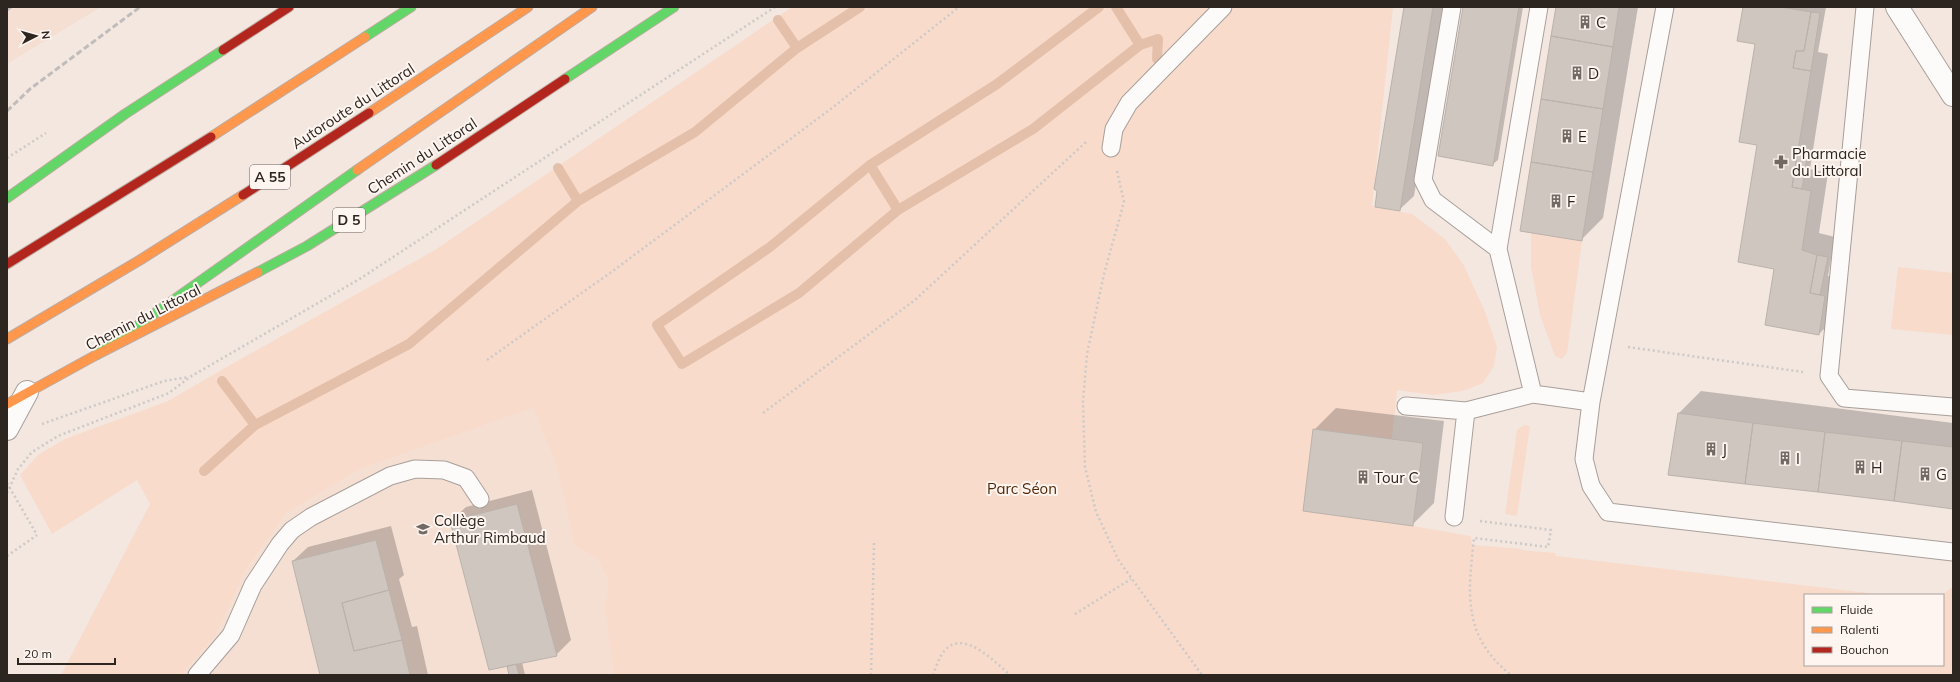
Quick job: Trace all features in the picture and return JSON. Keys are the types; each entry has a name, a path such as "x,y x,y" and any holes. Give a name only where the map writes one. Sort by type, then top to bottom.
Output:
{"main road":[{"path":"7,198 125,114 289,7"},
{"path":"7,264 163,169 411,7"},
{"name":"Autoroute du Littoral","path":"7,339 196,224 362,117 528,7"},
{"path":"96,355 363,165 592,7"},
{"name":"Chemin du Littoral","path":"7,404 96,355 213,297 306,246 406,184 674,7"}],"street":[{"path":"1897,7 1953,95"},
{"path":"7,429 27,392"}],"lane":[{"path":"1111,148 1114,129 1129,103 1223,7"},
{"path":"1452,7 1423,180 1433,200 1498,249"},
{"path":"1533,394 1498,249 1539,7"},
{"path":"1665,7 1592,402 1584,459 1590,486 1608,512 1953,552"},
{"path":"1865,7 1830,376 1844,398 1953,407"},
{"path":"1406,406 1466,411 1533,394 1592,402"},
{"path":"1454,517 1466,411"},
{"path":"197,675 230,635 253,585 280,544 292,530 311,516 390,476 415,469 444,470 466,478 480,499"}],"path":[{"path":"7,493 18,469 32,452 58,436 169,393 190,377 358,280 775,7"},
{"path":"488,360 610,273 832,108 959,7"},
{"path":"7,158 42,136"},
{"path":"763,413 915,300 1088,140"},
{"path":"1111,148 1124,202 1104,274 1088,354 1083,402 1085,467 1096,512 1119,561 1202,675"},
{"path":"1602,343 1830,376"},
{"path":"37,427 51,420 164,381 190,377"},
{"path":"7,483 37,535 7,556"},
{"path":"1454,517 1551,530 1548,547 1474,538 1469,588 1472,617 1483,643 1495,662 1511,675"},
{"path":"871,675 874,544"},
{"path":"1075,614 1131,579"},
{"path":"933,675 940,658 946,649 959,643 975,647 1010,675"}],"shaded area":[{"path":"7,7 101,7 7,64"},
{"name":"Collège Arthur Rimbaud","path":"533,408 556,465 575,546 598,559 609,583 605,607 613,675 181,675 215,637 245,571 286,513 360,469"}],"green space":[{"name":"Parc Séon","path":"792,7 1393,7 1372,206 1412,214 1445,239 1463,264 1484,309 1497,347 1494,366 1483,383 1463,391 1433,395 1397,390 1392,439 1313,430 1303,511 1413,526 1471,536 1472,544 1474,545 1555,553 1556,556 1877,594 1804,594 1804,666 1944,666 1944,594 1942,594 1953,587 1953,675 613,675 605,607 609,583 598,559 575,546 556,465 533,408 360,469 286,513 245,571 215,637 181,675 61,675 150,504 137,480 52,534 20,475 38,455 65,439 168,401 435,250"},
{"path":"1531,232 1582,241 1567,353 1562,359 1555,356 1540,315 1531,267"},
{"path":"1898,267 1953,273 1953,335 1891,329"},
{"path":"1524,425 1530,426 1517,516 1505,514 1517,430"}],"building":[{"path":"1404,7 1433,7 1400,211 1375,207 1377,191 1374,189"},
{"path":"1463,7 1519,7 1493,166 1438,156"},
{"name":"C","path":"1556,7 1619,7 1613,47 1551,36"},
{"path":"1743,7 1781,7 1811,12 1804,51 1796,51 1793,68 1811,71 1792,187 1811,191 1802,250 1817,255 1810,293 1825,296 1819,335 1765,325 1774,269 1738,262 1757,145 1739,142 1755,44 1737,41"},
{"path":"1811,12 1820,13 1811,71 1793,68 1796,51 1804,51"},
{"name":"D","path":"1551,36 1613,47 1603,109 1541,99"},
{"name":"E","path":"1541,99 1603,109 1593,172 1531,162"},
{"path":"1798,150 1808,152 1802,189 1792,187"},
{"name":"F","path":"1531,162 1593,172 1582,241 1520,231"},
{"path":"1817,255 1828,257 1820,295 1810,293"},
{"name":"J","path":"1678,413 1753,423 1745,484 1668,475"},
{"name":"I","path":"1753,423 1825,432 1818,492 1745,484"},
{"name":"Tour C","path":"1313,429 1423,443 1413,526 1303,511"},
{"name":"H","path":"1825,432 1902,441 1894,501 1818,492"},
{"name":"G","path":"1902,441 1953,447 1953,509 1894,501"},
{"path":"517,504 557,656 489,670 450,521"},
{"path":"376,540 389,590 342,603 354,651 402,640 410,675 320,675 292,561"},
{"path":"389,590 402,640 354,651 342,603"},
{"path":"516,664 519,675 509,675 507,666"}],"waterway":[{"path":"204,471 255,425 409,344 578,201 695,132 797,48 860,7"},
{"path":"1099,7 997,84 870,165 770,247 657,325 682,364 799,293 898,210 1033,129 1140,45 1158,39 1157,59"},
{"path":"1116,7 1140,45"},
{"path":"778,20 797,48"},
{"path":"870,165 898,210"},
{"path":"558,168 578,201"},
{"path":"222,381 255,425"}],"railway":[{"path":"7,10 11,7"},
{"path":"7,111 30,89 140,7"}],"traffic: fast":[{"path":"365,37 411,7"},
{"path":"565,79 674,7"},
{"path":"7,198 125,114 223,50"},
{"path":"258,272 307,246 436,165"},
{"path":"96,355 357,170"}],"traffic: slow":[{"path":"369,113 528,7"},
{"path":"357,170 592,7"},
{"path":"211,137 365,37"},
{"path":"7,339 140,260 243,195"},
{"path":"7,404 96,355 258,272"}],"traffic: jam":[{"path":"223,50 289,7"},
{"path":"436,165 565,79"},
{"path":"243,195 369,113"},
{"path":"7,264 211,137"}],"place":[{"name":"C","path":"1585,22"},
{"name":"D","path":"1577,73"},
{"name":"E","path":"1567,136"},
{"name":"Pharmacie du Littoral","path":"1781,162"},
{"name":"F","path":"1556,201"},
{"name":"J","path":"1711,449"},
{"name":"I","path":"1785,458"},
{"name":"H","path":"1860,467"},
{"name":"G","path":"1925,474"},
{"name":"Tour C","path":"1363,477"},
{"name":"Collège Arthur Rimbaud","path":"423,529"}]}
